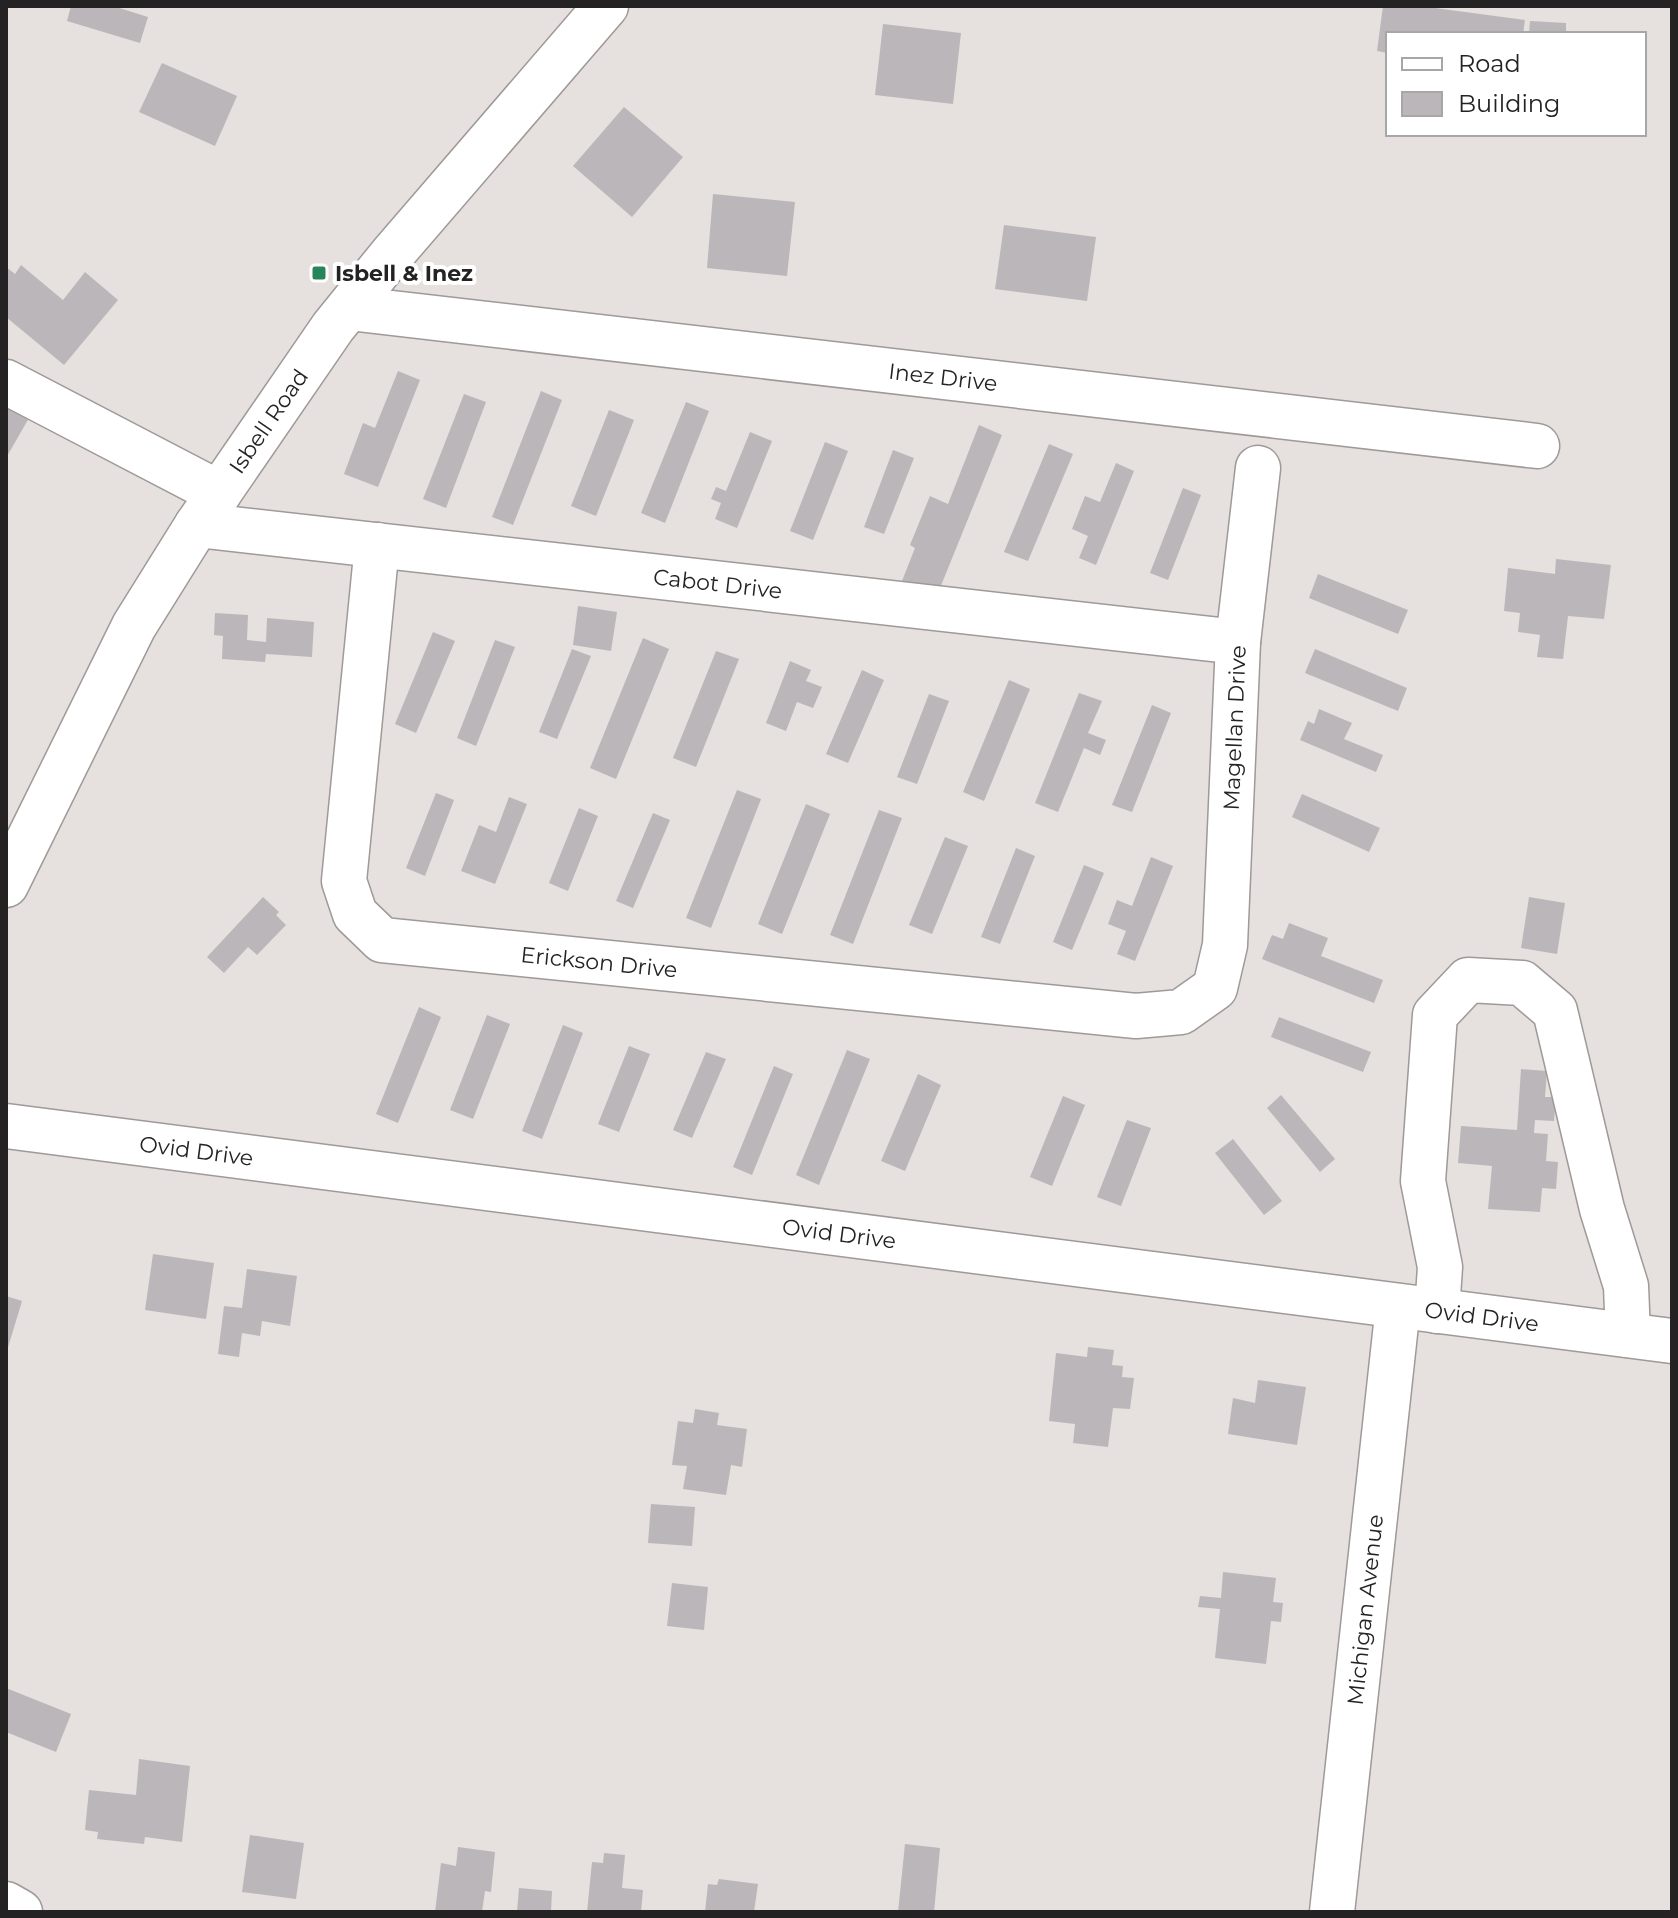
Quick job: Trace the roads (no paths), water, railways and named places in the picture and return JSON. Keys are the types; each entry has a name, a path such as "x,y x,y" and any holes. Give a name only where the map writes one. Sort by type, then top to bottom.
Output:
{"street":[{"name":"Isbell Road","path":"6,885 134,626 208,509 349,308 606,6"},
{"name":"Inez Drive","path":"349,308 1537,446"},
{"path":"6,382 208,509"},
{"name":"Magellan Drive","path":"1215,988 1225,945 1238,642 1258,468"},
{"name":"Cabot Drive","path":"208,509 377,545 1238,642"},
{"name":"Erickson Drive","path":"377,545 344,881 355,914 382,940 1136,1016 1181,1012 1215,988"},
{"name":"Michigan Avenue","path":"1332,1912 1418,1308 1440,1267 1423,1181 1435,1015 1468,980 1522,983 1555,1011 1602,1209 1626,1286 1628,1335"},
{"name":"Ovid Drive","path":"6,1126 1672,1341"},
{"path":"6,1904 20,1912"}],"place":[{"name":"Isbell & Inez","path":"319,273"}]}
